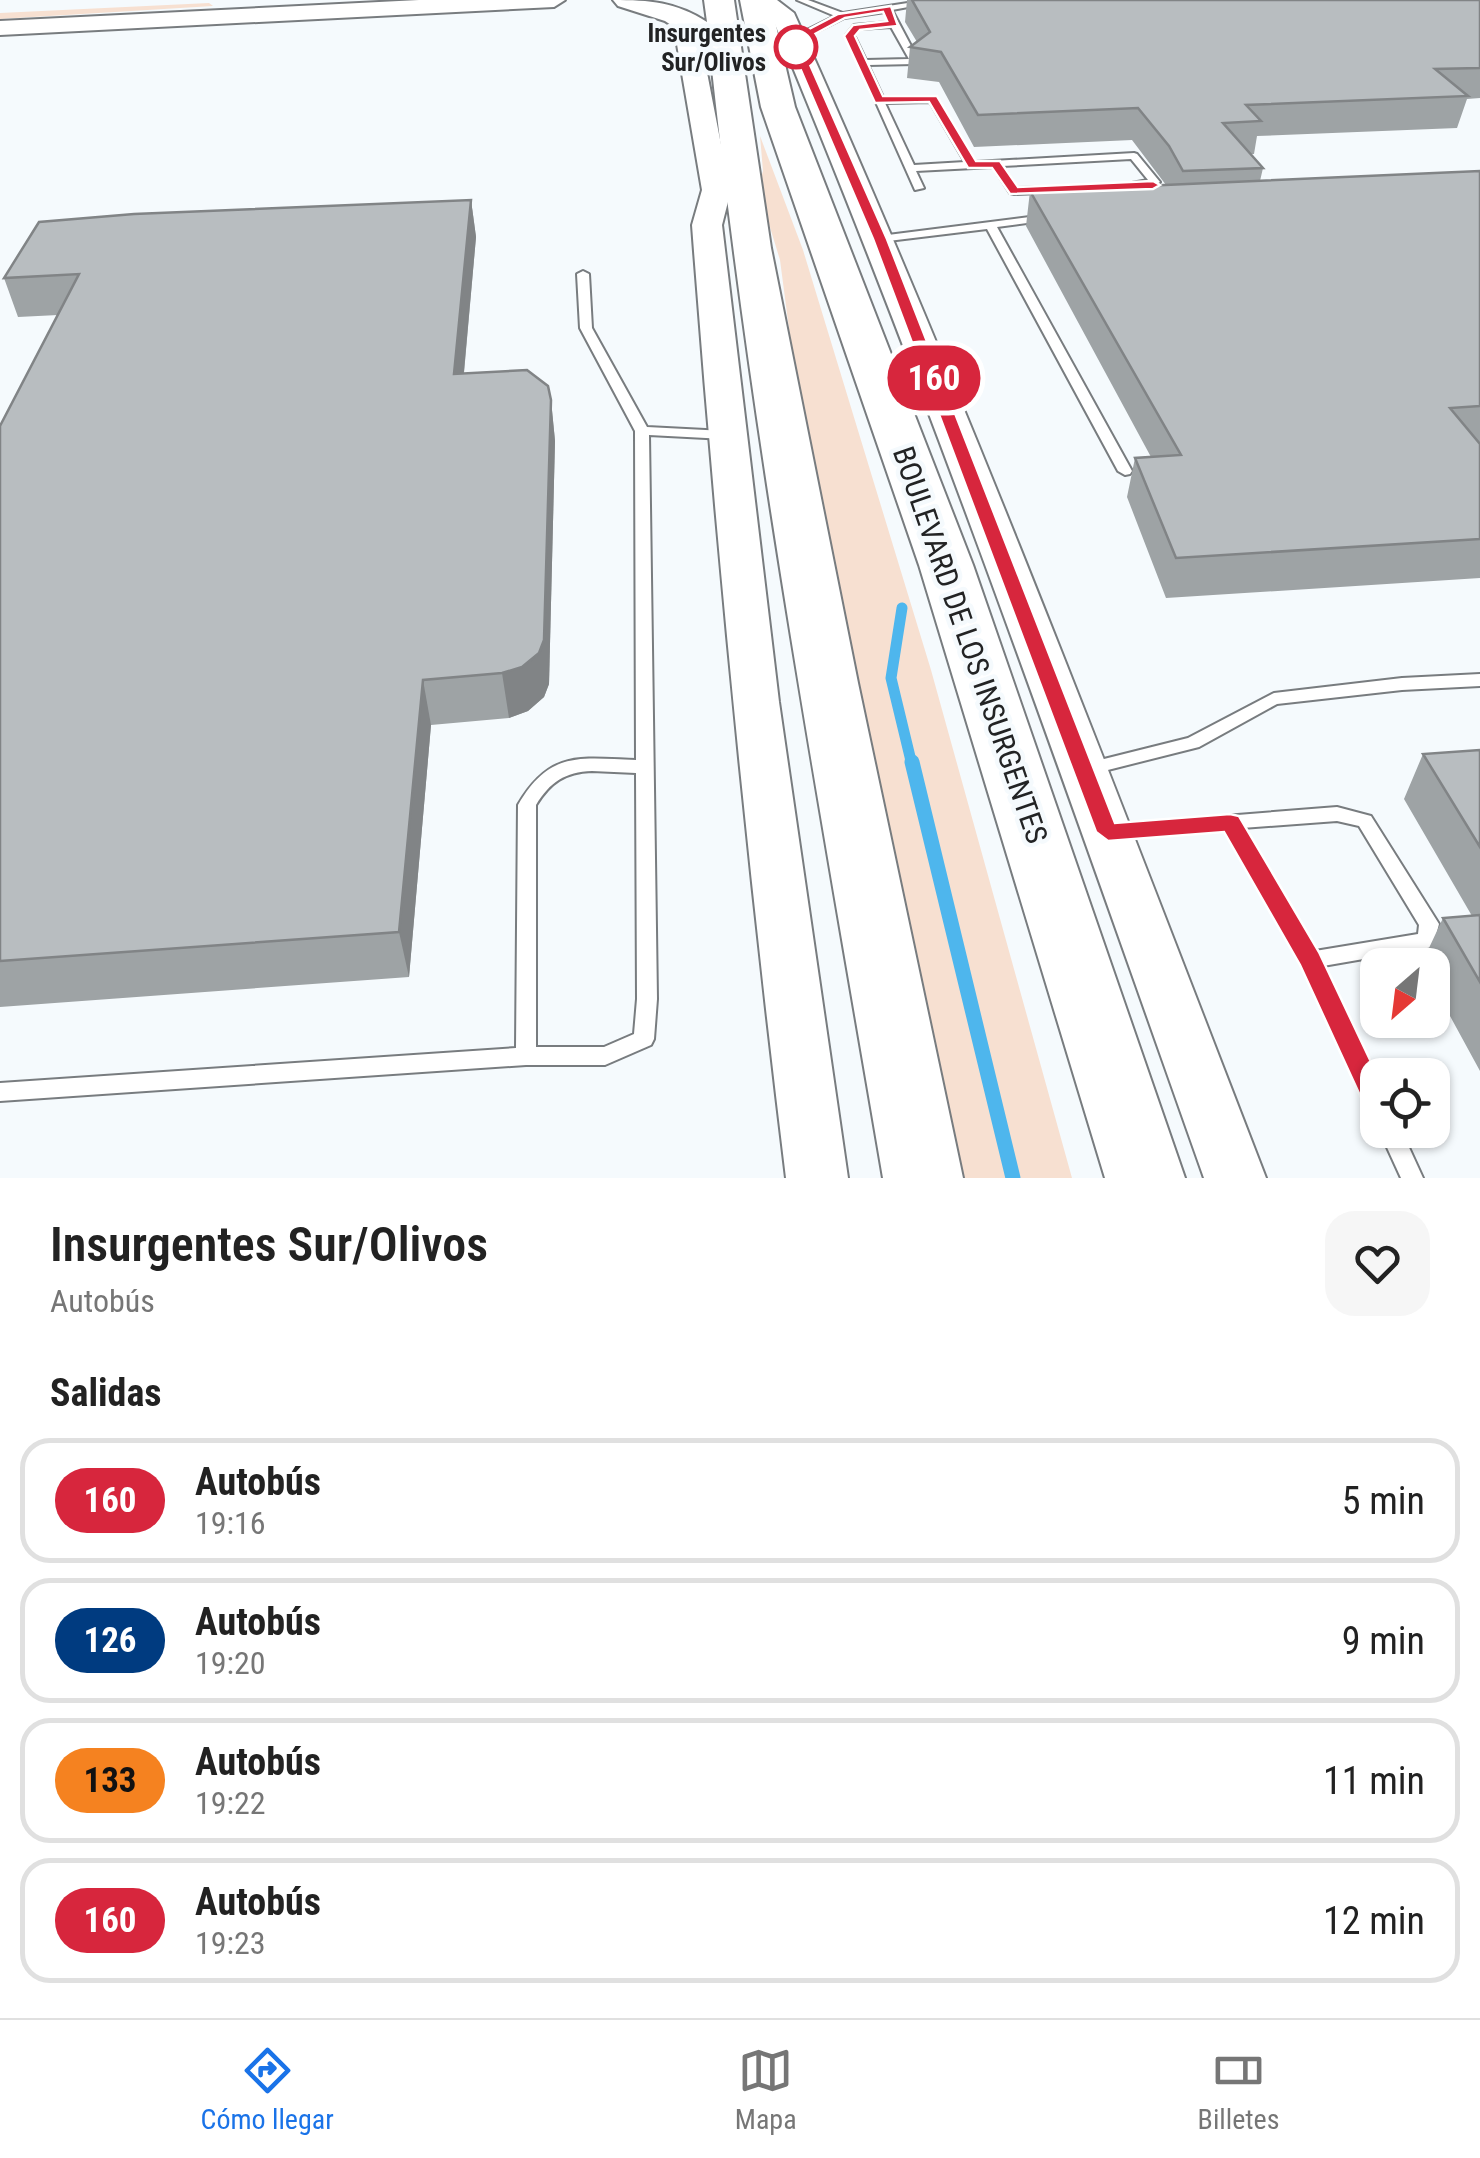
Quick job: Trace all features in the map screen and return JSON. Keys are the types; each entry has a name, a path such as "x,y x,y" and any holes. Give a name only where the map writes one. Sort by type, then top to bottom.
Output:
{"highway":[{"path":"628,0 710,23 726,174 923,1178"},
{"name":"BOULEVARD DE LOS INSURGENTES","path":"758,0 778,107 946,565 1144,1178"}],"street":[{"path":"0,10 201,0"},
{"path":"0,28 235,8 554,0"},
{"path":"758,0 798,20 1108,832 1235,1178"},
{"path":"726,174 708,207 707,225 725,434 779,910 817,1178"}],"lane":[{"path":"798,20 942,0"},
{"path":"862,63 914,61 887,8"},
{"path":"798,20 842,16"},
{"path":"894,24 852,30 850,36 919,188"},
{"path":"879,100 933,98 972,165"},
{"path":"910,168 1134,156 1156,182 1120,188"},
{"path":"996,164 1014,191 1102,188"},
{"path":"880,239 1057,218"},
{"path":"992,227 1125,471"},
{"path":"0,1092 526,1056 605,1056 644,1040 648,998 642,431 586,328 583,274"},
{"path":"642,431 725,434"},
{"path":"1084,770 1193,743 1274,699 1402,684 1480,680"},
{"path":"526,1056 528,805 539,780 564,766 645,767"},
{"path":"1108,832 1337,814 1365,820 1429,924 1426,941 1310,960"},
{"path":"1230,822 1310,960 1360,1066"},
{"path":"1398,1148 1412,1178"}],"shaded area":[{"path":"209,3 213,6 0,19 0,13"},
{"path":"760,136 803,250 931,670 1072,1178 949,1178 793,359 780,260 758,188 763,171"}],"building":[{"path":"912,0 1480,0 1480,68 1435,69 1468,96 1246,105 1261,121 1223,123 1263,168 1183,171 1169,146 1138,108 978,115 941,52 910,47 930,32"},
{"path":"1480,171 1480,406 1450,408 1480,444 1480,539 1176,558 1135,458 1181,455 1030,191"},
{"path":"471,200 454,374 527,370 548,386 551,400 544,640 539,653 522,667 502,673 423,680 399,932 0,961 0,426 79,274 4,278 39,222 134,214"},
{"path":"1480,750 1480,847 1423,754"},
{"path":"1480,915 1480,982 1443,918"}],"waterway":[{"path":"902,608 891,678 912,765"},
{"path":"912,762 1013,1178"}],"bus line":[{"name":"160","path":"1153,185 1014,191 996,164 972,165 933,98 879,100 850,36 857,27 894,24 887,8 842,16 794,40 880,239 1108,832 1230,822 1310,960 1360,1066"}],"place":[{"name":"Insurgentes Sur/Olivos","path":"796,47"}]}
